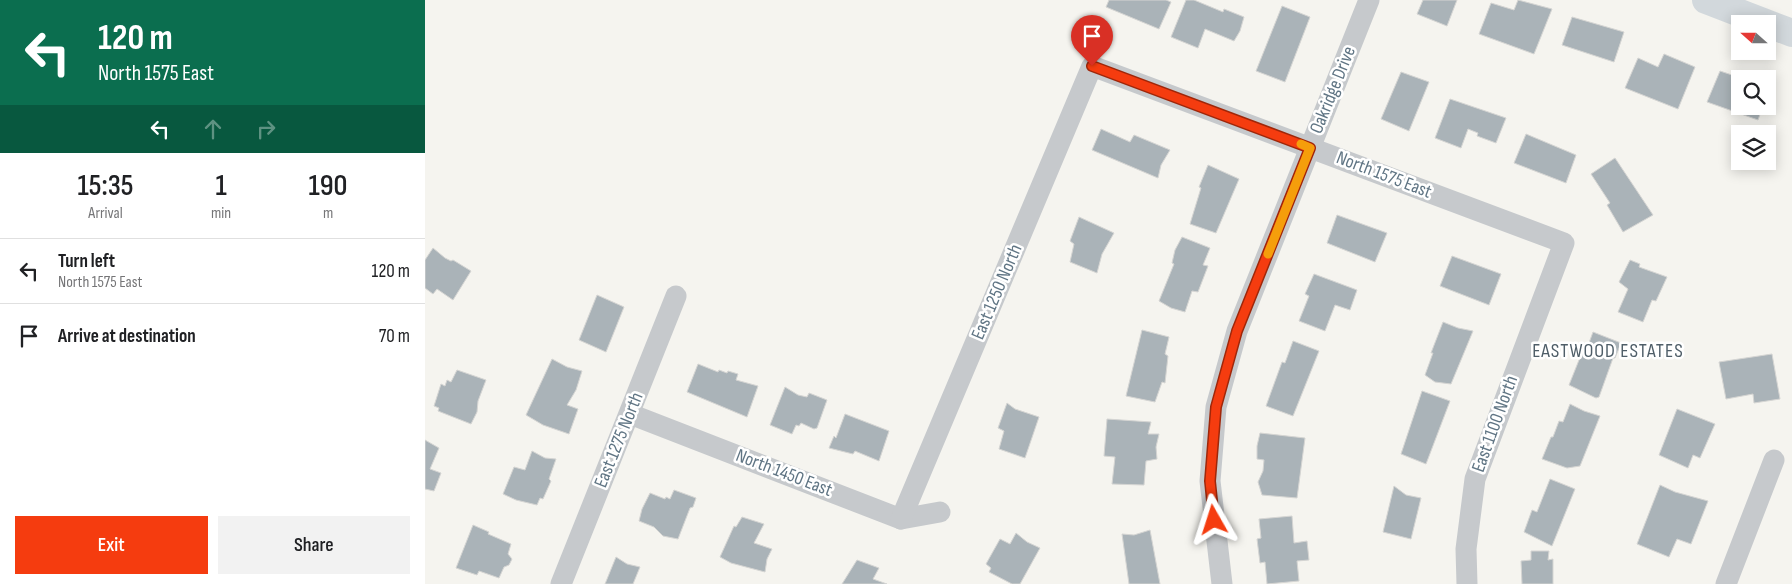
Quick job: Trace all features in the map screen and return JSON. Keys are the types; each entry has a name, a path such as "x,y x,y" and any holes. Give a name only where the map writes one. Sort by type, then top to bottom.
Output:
{"street":[{"name":"Oakridge Drive","path":"1221,584 1210,481 1216,407 1237,331 1369,0"},
{"path":"1706,0 1792,33"},
{"name":"North 1575 East","path":"1092,66 1564,243"},
{"name":"East 1250 North","path":"901,518 1092,66"},
{"name":"East 1100 North","path":"1467,584 1466,549 1475,479 1564,243"},
{"name":"East 1275 North","path":"561,584 676,296"},
{"name":"North 1450 East","path":"630,414 901,518 940,512"},
{"path":"1726,584 1774,460"}],"building":[{"path":"1109,0 1166,0 1171,2 1159,29 1106,7"},
{"path":"1186,0 1194,0 1223,12 1224,9 1244,17 1240,31 1234,41 1205,29 1198,48 1171,37"},
{"path":"1423,0 1457,0 1447,26 1417,14"},
{"path":"1518,0 1552,9 1534,54 1479,34 1491,3 1514,10"},
{"path":"1282,6 1310,17 1285,82 1256,71"},
{"path":"1572,17 1624,32 1614,62 1562,45"},
{"path":"1664,54 1695,67 1678,109 1625,88 1638,58 1658,67"},
{"path":"1720,71 1731,75 1731,110 1707,102"},
{"path":"1401,72 1429,82 1409,131 1381,119"},
{"path":"1450,99 1506,118 1496,143 1477,136 1478,133 1468,129 1461,148 1435,138"},
{"path":"1744,115 1760,115 1758,120"},
{"path":"1101,129 1130,142 1134,135 1170,150 1161,165 1158,178 1092,150"},
{"path":"1526,134 1576,155 1566,183 1514,163"},
{"path":"1615,158 1653,215 1623,232 1607,205 1610,203 1591,174"},
{"path":"1208,165 1239,179 1216,233 1190,224 1201,188 1199,187"},
{"path":"1337,215 1387,233 1375,262 1327,243"},
{"path":"1079,217 1114,233 1102,254 1097,273 1070,262 1074,244 1070,241"},
{"path":"1182,237 1210,248 1203,265 1208,266 1198,292 1192,291 1185,312 1171,308 1159,301 1174,264 1172,263 1175,250"},
{"path":"433,248 445,258 453,260 471,271 453,300 437,289 433,294 425,288 425,260"},
{"path":"1452,256 1501,274 1489,305 1440,286"},
{"path":"1630,260 1640,264 1639,267 1667,277 1656,301 1652,300 1643,322 1618,312 1628,289 1619,282"},
{"path":"1314,274 1357,290 1350,310 1335,305 1325,331 1299,321 1309,296 1305,294"},
{"path":"597,295 624,307 606,352 579,340"},
{"path":"1443,322 1473,331 1451,384 1435,382 1425,375"},
{"path":"1142,330 1169,337 1165,354 1168,356 1165,383 1162,382 1155,402 1126,396"},
{"path":"1593,332 1621,343 1615,358 1613,358 1599,397 1596,398 1569,385 1583,350 1586,351"},
{"path":"1293,341 1319,351 1293,416 1266,406 1282,362 1285,363"},
{"path":"1772,354 1780,399 1754,403 1753,394 1726,399 1719,362"},
{"path":"552,359 567,367 582,371 576,390 567,405 578,409 569,434 543,425 526,415"},
{"path":"698,364 718,372 719,370 738,374 736,380 758,386 747,417 687,392"},
{"path":"457,370 486,380 478,401 477,412 471,424 438,411 439,408 434,406 441,384 445,386 447,380 451,382"},
{"path":"785,387 798,395 807,397 809,393 827,400 817,428 814,429 801,423 799,426 796,425 792,434 770,425"},
{"path":"1422,391 1450,401 1426,464 1401,454"},
{"path":"1007,403 1015,409 1039,417 1025,458 999,449 1004,431 998,428"},
{"path":"1570,404 1600,416 1580,466 1567,468 1542,459 1559,421 1563,422"},
{"path":"1677,409 1715,424 1700,458 1693,455 1688,468 1659,455"},
{"path":"845,414 889,431 879,461 855,451 853,454 829,448 834,436 836,438"},
{"path":"1107,419 1151,422 1148,434 1159,434 1156,447 1157,459 1146,461 1144,485 1112,484 1115,457 1104,456"},
{"path":"1260,433 1305,438 1297,498 1262,495 1258,482 1263,471 1264,460 1257,459"},
{"path":"425,440 439,448 430,469 441,473 434,491 425,489"},
{"path":"532,451 545,458 556,459 549,479 551,481 543,499 540,498 537,505 516,500 503,494 514,467 525,470"},
{"path":"1550,479 1575,489 1552,546 1524,532 1532,510 1537,512"},
{"path":"1660,485 1675,492 1708,501 1691,544 1677,539 1669,557 1637,544"},
{"path":"1394,486 1406,495 1421,498 1411,539 1383,532"},
{"path":"674,490 696,498 678,539 663,536 654,527 639,521 642,509 650,493 670,499"},
{"path":"1292,516 1294,543 1307,541 1309,560 1297,561 1299,581 1267,584 1265,562 1260,563 1257,539 1261,538 1259,519"},
{"path":"742,517 764,524 754,543 772,549 767,559 765,572 731,563 720,557 734,526 736,527"},
{"path":"473,525 511,544 508,554 512,559 509,565 504,567 499,578 479,571 477,575 456,568"},
{"path":"1150,530 1160,584 1129,584 1122,534 1134,535"},
{"path":"1016,533 1027,542 1040,548 1020,584 1012,584 989,572 991,568 986,564 1000,539 1010,544"},
{"path":"1531,551 1549,551 1548,560 1553,559 1553,584 1522,584 1521,561 1531,560"},
{"path":"616,557 627,564 640,567 633,584 605,584"},
{"path":"857,560 879,568 873,579 887,584 842,584"}],"slow traffic":[{"path":"1268,254 1310,148 1301,144"}],"district":[{"name":"EASTWOOD ESTATES","path":"1608,351"}],"route":[{"path":"1092,66 1310,148 1237,331 1216,407 1210,481 1214,520"}]}
